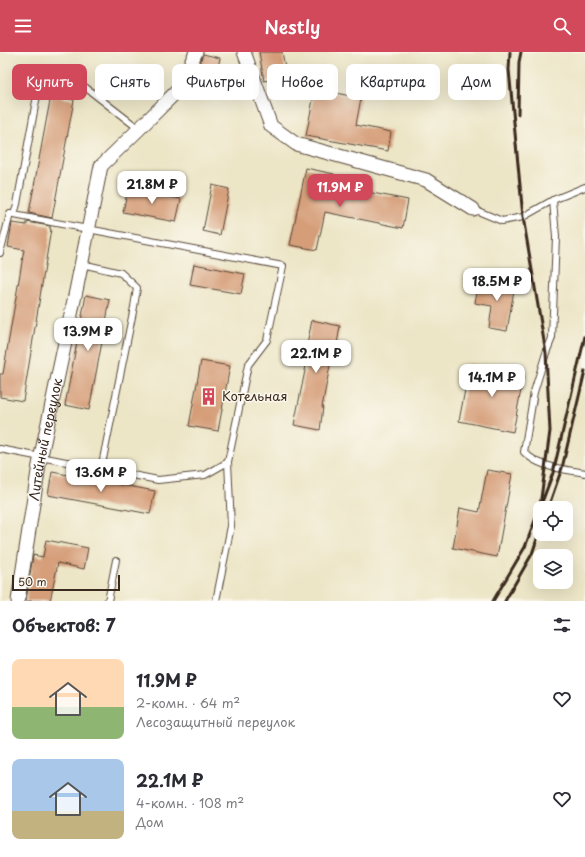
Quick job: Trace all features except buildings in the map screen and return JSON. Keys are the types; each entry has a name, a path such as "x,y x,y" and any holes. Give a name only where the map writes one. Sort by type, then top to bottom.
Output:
{"street":[{"name":"Литейный переулок","path":"18,601 41,456 82,264 101,166 179,89 196,52"},
{"path":"244,52 271,126 296,144 426,180 473,209"}],"lane":[{"path":"14,215 40,79 85,87 139,130"},
{"path":"473,209 502,221 523,217 552,200 585,187"},
{"path":"552,200 556,237 552,338 534,392 524,452 530,458 546,466 585,473"},
{"path":"0,253 10,214 283,266 268,340 248,365 228,462 230,526 216,601"},
{"path":"82,264 122,273 137,288 100,469"},
{"path":"0,449 158,480 205,476 228,462"},
{"path":"108,601 116,560"}],"railway":[{"path":"510,52 509,70 523,217 546,353 550,431 541,501"},
{"path":"518,114 519,62 521,52"},
{"path":"493,601 525,547 553,473 585,336"},
{"path":"550,501 562,468 585,371"},
{"path":"505,601 532,554 536,541"}],"place":[{"name":"Котельная","path":"209,396"}]}
